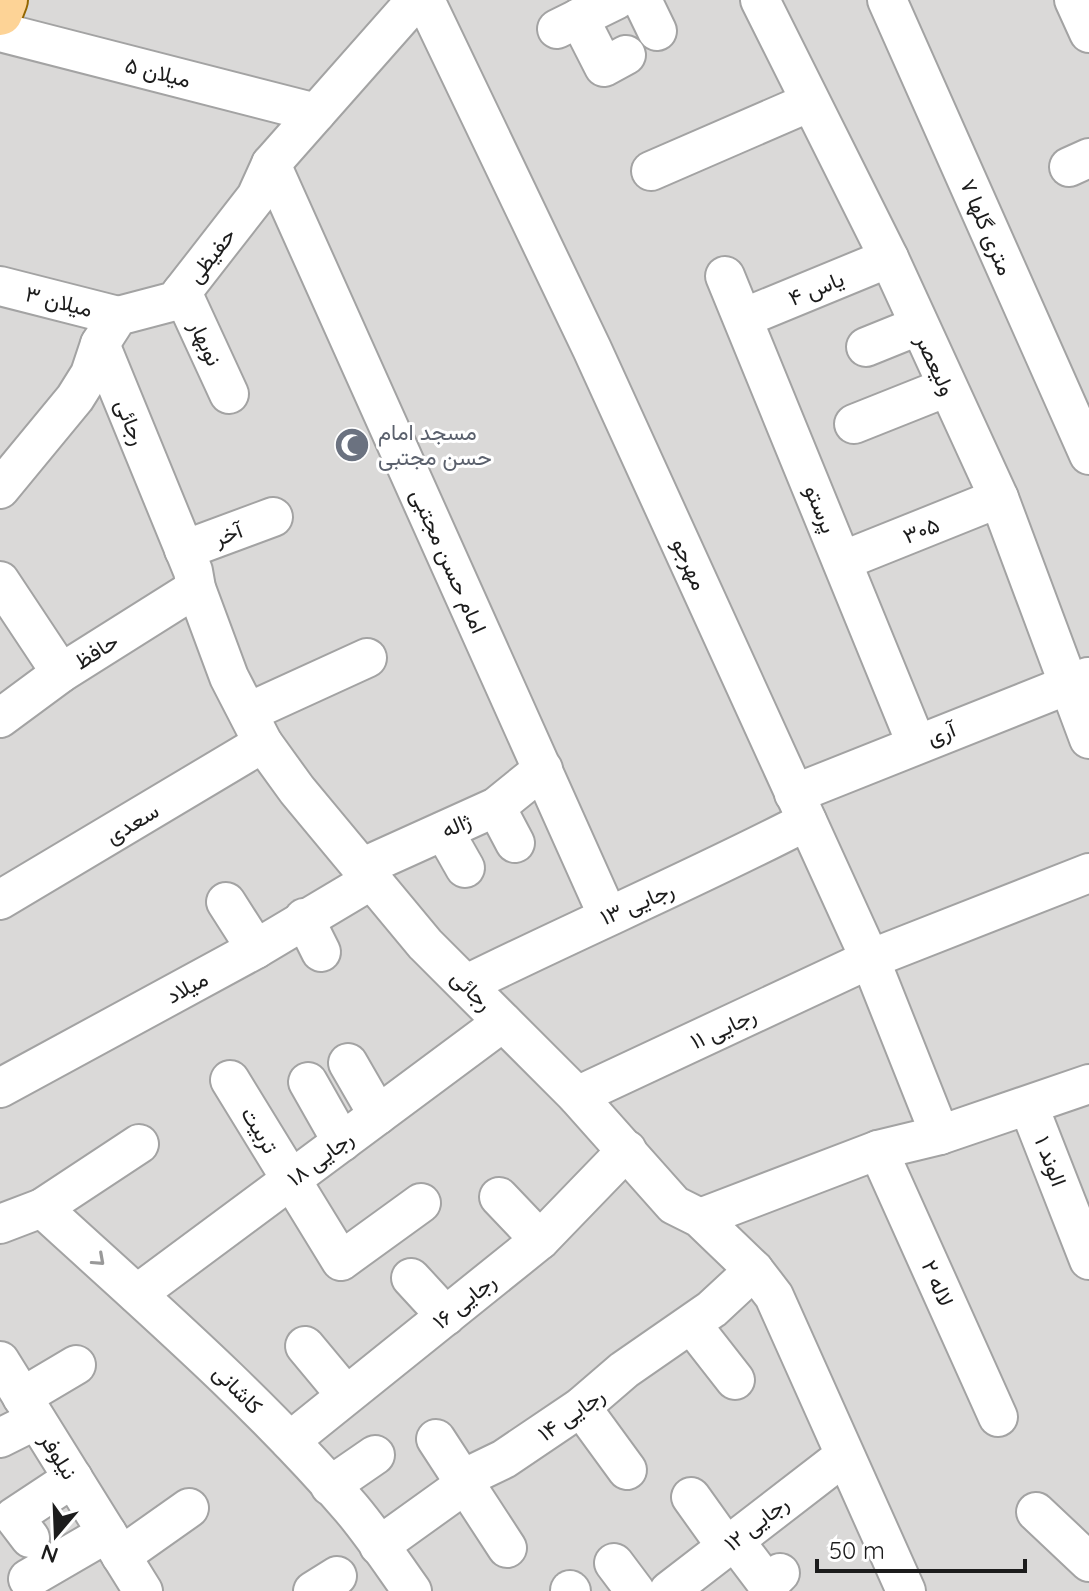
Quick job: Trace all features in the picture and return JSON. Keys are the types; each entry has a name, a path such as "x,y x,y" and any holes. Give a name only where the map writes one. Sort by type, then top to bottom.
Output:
{"main road":[{"path":"0,13 5,0"}],"street":[{"name":"حفیظی","path":"109,330 167,305 182,292 256,197 271,164 416,0"},
{"name":"مهرجو","path":"425,0 592,349 870,959 940,1135"},
{"name":"ولیعصر","path":"760,0 889,258 999,498 1078,681 1089,739"},
{"name":"۷ متری گلها","path":"887,0 1089,455"},
{"path":"1074,0 1089,33"},
{"path":"607,65 610,11"},
{"name":"میلان ۵","path":"0,32 316,113"},
{"path":"651,171 810,102"},
{"name":"امام حسن مجتبی","path":"271,164 607,914"},
{"name":"یاس ۴","path":"743,318 889,258"},
{"name":"پرستو","path":"725,276 916,743"},
{"name":"میلان ۳","path":"0,286 109,330"},
{"name":"نوبهار","path":"182,292 229,394"},
{"path":"866,347 918,326"},
{"path":"0,489 75,398 90,374 109,330"},
{"name":"رجائی","path":"109,330 196,588 229,677 256,728 366,874 425,944 577,1096 674,1205 700,1218 754,1270 774,1296 906,1591"},
{"path":"854,424 947,387"},
{"name":"۳۰۵","path":"842,561 999,498"},
{"name":"آخر","path":"184,550 273,517"},
{"path":"0,581 61,673"},
{"name":"حافظ","path":"0,718 61,673 196,588"},
{"name":"سعدی","path":"0,900 256,728 367,658"},
{"name":"آری","path":"800,807 916,743 1078,681"},
{"name":"ژاله","path":"366,874 444,831 496,807 543,769"},
{"path":"496,807 515,843"},
{"name":"رجایی ۱۳","path":"467,984 607,914 698,878 800,807"},
{"path":"444,831 465,868"},
{"name":"رجایی ۱۱","path":"577,1096 870,959 1089,873"},
{"name":"میلاد","path":"0,1088 256,949 366,874"},
{"path":"226,902 256,949"},
{"path":"304,918 321,952"},
{"name":"رجایی ۱۸","path":"137,1294 503,1022"},
{"path":"348,1063 378,1115"},
{"name":"تربیت","path":"230,1080 341,1261 421,1203"},
{"path":"308,1082 342,1142"},
{"path":"700,1218 878,1150 940,1135 1089,1084"},
{"name":"الوند ۱","path":"1029,1107 1089,1260"},
{"path":"0,1224 42,1208 139,1144"},
{"name":"رجایی ۱۶","path":"290,1441 540,1240 627,1150"},
{"name":"لاله ۲","path":"878,1150 998,1417"},
{"path":"499,1197 540,1240"},
{"name":"کاشانی","path":"42,1208 213,1363 290,1441 379,1546 412,1591"},
{"name":"رجایی ۱۴","path":"379,1546 464,1485 475,1473 504,1459 581,1407 624,1370 692,1325 754,1270"},
{"path":"411,1278 446,1316"},
{"path":"692,1325 735,1380"},
{"path":"305,1346 345,1394"},
{"path":"0,1438 14,1387 76,1365"},
{"name":"نیلوفر","path":"14,1387 143,1591"},
{"path":"581,1407 627,1470"},
{"path":"436,1439 507,1548"},
{"path":"330,1486 375,1455"},
{"name":"رجایی ۱۲","path":"669,1591 844,1456"},
{"path":"30,1538 14,1517 73,1478"},
{"path":"691,1497 768,1585 780,1573"},
{"path":"28,1579 114,1545 189,1508"},
{"path":"1036,1512 1089,1562"}],"shaded area":[{"path":"0,0 1089,0 1089,1591 0,1591"}],"place":[{"name":"مسجد امام حسن مجتبی","path":"352,445"}]}
